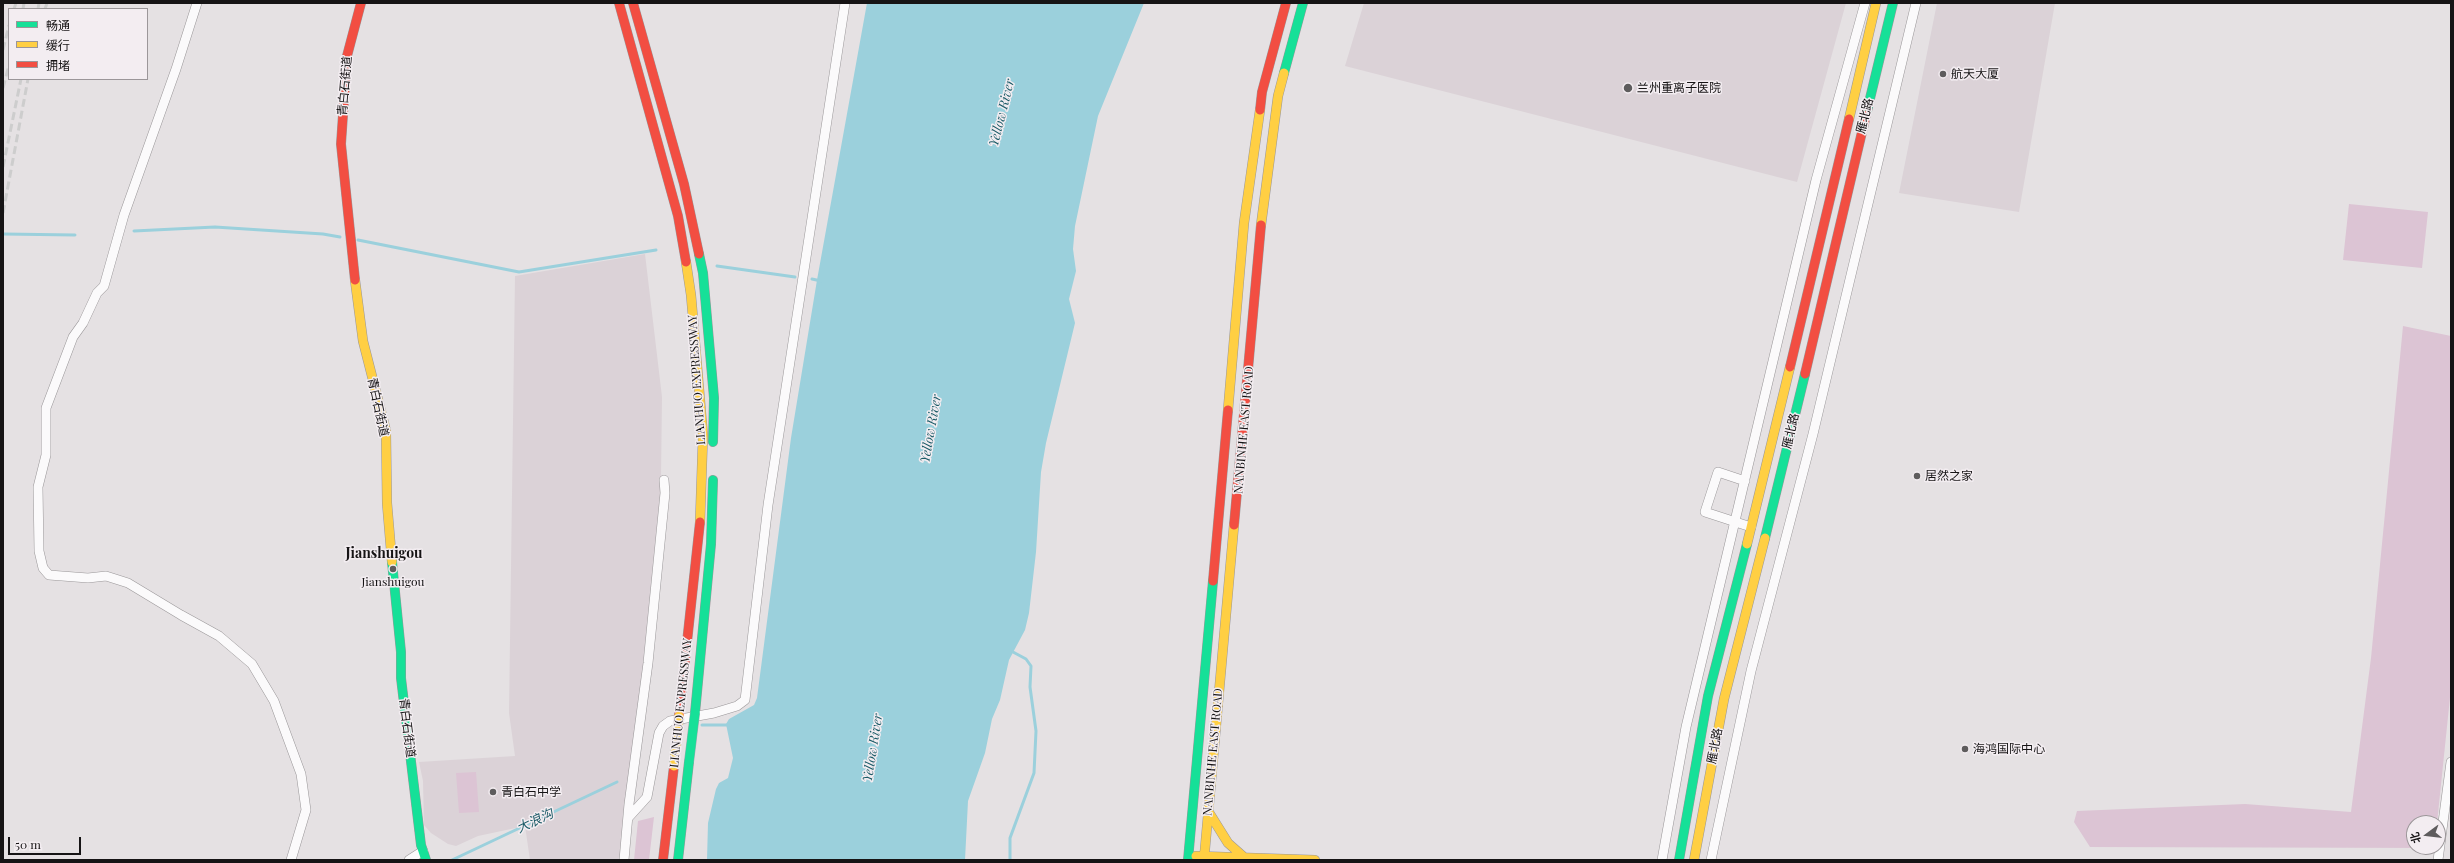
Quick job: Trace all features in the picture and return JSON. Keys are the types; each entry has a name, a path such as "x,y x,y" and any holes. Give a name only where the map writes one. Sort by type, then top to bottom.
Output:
{"main road":[{"name":"青白石街道","path":"361,3 355,20 347,56 341,144 348,229 362,341 386,431 387,503 394,594 402,652 401,678 425,857"},
{"name":"LIANHUO EXPRESSWAY","path":"619,3 678,216 691,295 702,419 699,542 663,860"},
{"name":"LIANHUO EXPRESSWAY","path":"633,3 684,184 703,273 714,398 713,452"},
{"name":"NANBINHE EAST ROAD","path":"1188,858 1227,437 1244,223 1262,92 1286,3"},
{"name":"NANBINHE EAST ROAD","path":"1204,858 1243,442 1261,225 1278,96 1304,3"},
{"name":"雁北路","path":"1679,860 1708,696 1751,527 1876,3"},
{"name":"雁北路","path":"1694,860 1724,699 1777,492 1893,3"},
{"path":"1227,437 1243,442"},
{"name":"LIANHUO EXPRESSWAY","path":"678,860 712,544 713,467"},
{"path":"1208,811 1228,843 1245,858"},
{"path":"1188,858 1315,860"}],"street":[{"path":"197,3 176,69 124,215 104,286 97,293 83,322 73,337 46,408 46,455 38,492 39,551 43,568 49,574 88,578 106,576 128,583 180,616 219,636 252,664 274,701 301,774 306,810 291,860"},
{"path":"628,818 647,797 658,733 663,726 670,721 714,713 737,706 745,700 768,505 845,3"},
{"path":"1662,860 1686,727 1736,522 1816,180 1865,3"},
{"path":"1711,860 1751,671 1813,434 1916,3"},
{"path":"1745,481 1718,472 1705,512 1751,527"},
{"path":"624,860 629,804 652,624 665,493 664,480"},
{"path":"2438,860 2451,762"},
{"path":"409,860 425,857"}],"shaded area":[{"name":"兰州重离子医院","path":"1364,3 1846,3 1797,182 1345,66"},
{"path":"1937,3 2055,3 2019,212 1899,193"},
{"path":"2349,204 2428,212 2422,268 2343,260"},
{"path":"645,254 662,397 660,556 627,860 530,860 525,826 478,836 456,846 448,844 431,833 424,825 423,781 419,762 515,756 509,713 515,276"},
{"path":"2403,326 2451,336 2451,688 2438,815 2406,815 2406,848 2090,847 2074,822 2077,811 2245,804 2351,812 2371,658"},
{"path":"476,772 479,812 459,813 456,773"},
{"path":"654,817 649,860 634,860 638,821"}],"water":[{"name":"Yellow River","path":"867,3 1144,3 1098,116 1075,226 1073,249 1076,271 1069,299 1075,323 1046,443 1041,472 1036,552 1029,613 1025,630 1009,660 1000,700 992,719 985,753 968,801 965,860 707,860 708,823 716,789 719,783 728,778 733,758 726,724 729,719 754,705 757,698 791,438 817,280"}],"waterway":[{"path":"134,231 215,227 323,234 340,237"},
{"path":"3,234 75,235"},
{"path":"358,240 519,272 656,250"},
{"path":"717,266 795,277"},
{"path":"812,279 821,281"},
{"path":"1010,860 1010,838 1034,773 1036,731 1030,687 1031,666 1026,659 1013,652"},
{"name":"大浪沟","path":"702,725 728,725"},
{"name":"大浪沟","path":"452,860 617,782"}],"railway":[{"path":"14,8 16,3"},
{"path":"23,8 24,3"},
{"path":"38,8 39,3"},
{"path":"45,8 47,3"},
{"path":"3,50 8,29"},
{"path":"3,88 8,69"},
{"path":"3,167 21,80"},
{"path":"3,213 28,80"}],"traffic: fast":[{"path":"1284,73 1303,3"},
{"path":"1866,115 1893,3"},
{"path":"699,254 703,273 714,398 713,442"},
{"path":"1765,538 1805,374"},
{"path":"695,713 711,544 713,480"},
{"path":"1679,860 1708,696 1747,544"},
{"path":"392,562 401,652 401,678 421,845 426,860"},
{"path":"1188,860 1213,581"},
{"path":"689,762 695,713"},
{"path":"678,860 689,762"}],"traffic: slow":[{"path":"1849,119 1876,3"},
{"path":"1261,225 1278,96 1284,73"},
{"path":"1228,410 1244,223 1260,110"},
{"path":"686,262 691,295 703,435 700,522"},
{"path":"355,280 363,341 386,431 387,503 392,562"},
{"path":"1747,544 1790,367"},
{"path":"1204,860 1234,525"},
{"path":"1694,860 1724,699 1765,538"},
{"path":"674,766 679,716"},
{"path":"1208,811 1228,843 1245,858"},
{"path":"1196,856 1315,860"}],"traffic: jam":[{"path":"355,280 341,144 347,56 361,3"},
{"path":"619,3 678,216 686,262"},
{"path":"633,3 684,184 699,254"},
{"path":"1260,110 1262,92 1286,3"},
{"path":"1805,374 1866,115"},
{"path":"1790,367 1849,119"},
{"path":"1234,525 1261,225"},
{"path":"1213,581 1228,410"},
{"path":"679,716 700,522"},
{"path":"663,860 674,766"}],"place":[{"name":"航天大厦","path":"1943,74"},
{"name":"兰州重离子医院","path":"1628,88"},
{"name":"居然之家","path":"1917,476"},
{"name":"Jianshuigou","path":"393,569"},
{"name":"海鸿国际中心","path":"1965,749"},
{"name":"青白石中学","path":"493,792"}],"district":[{"name":"Jianshuigou","path":"384,554"}]}
